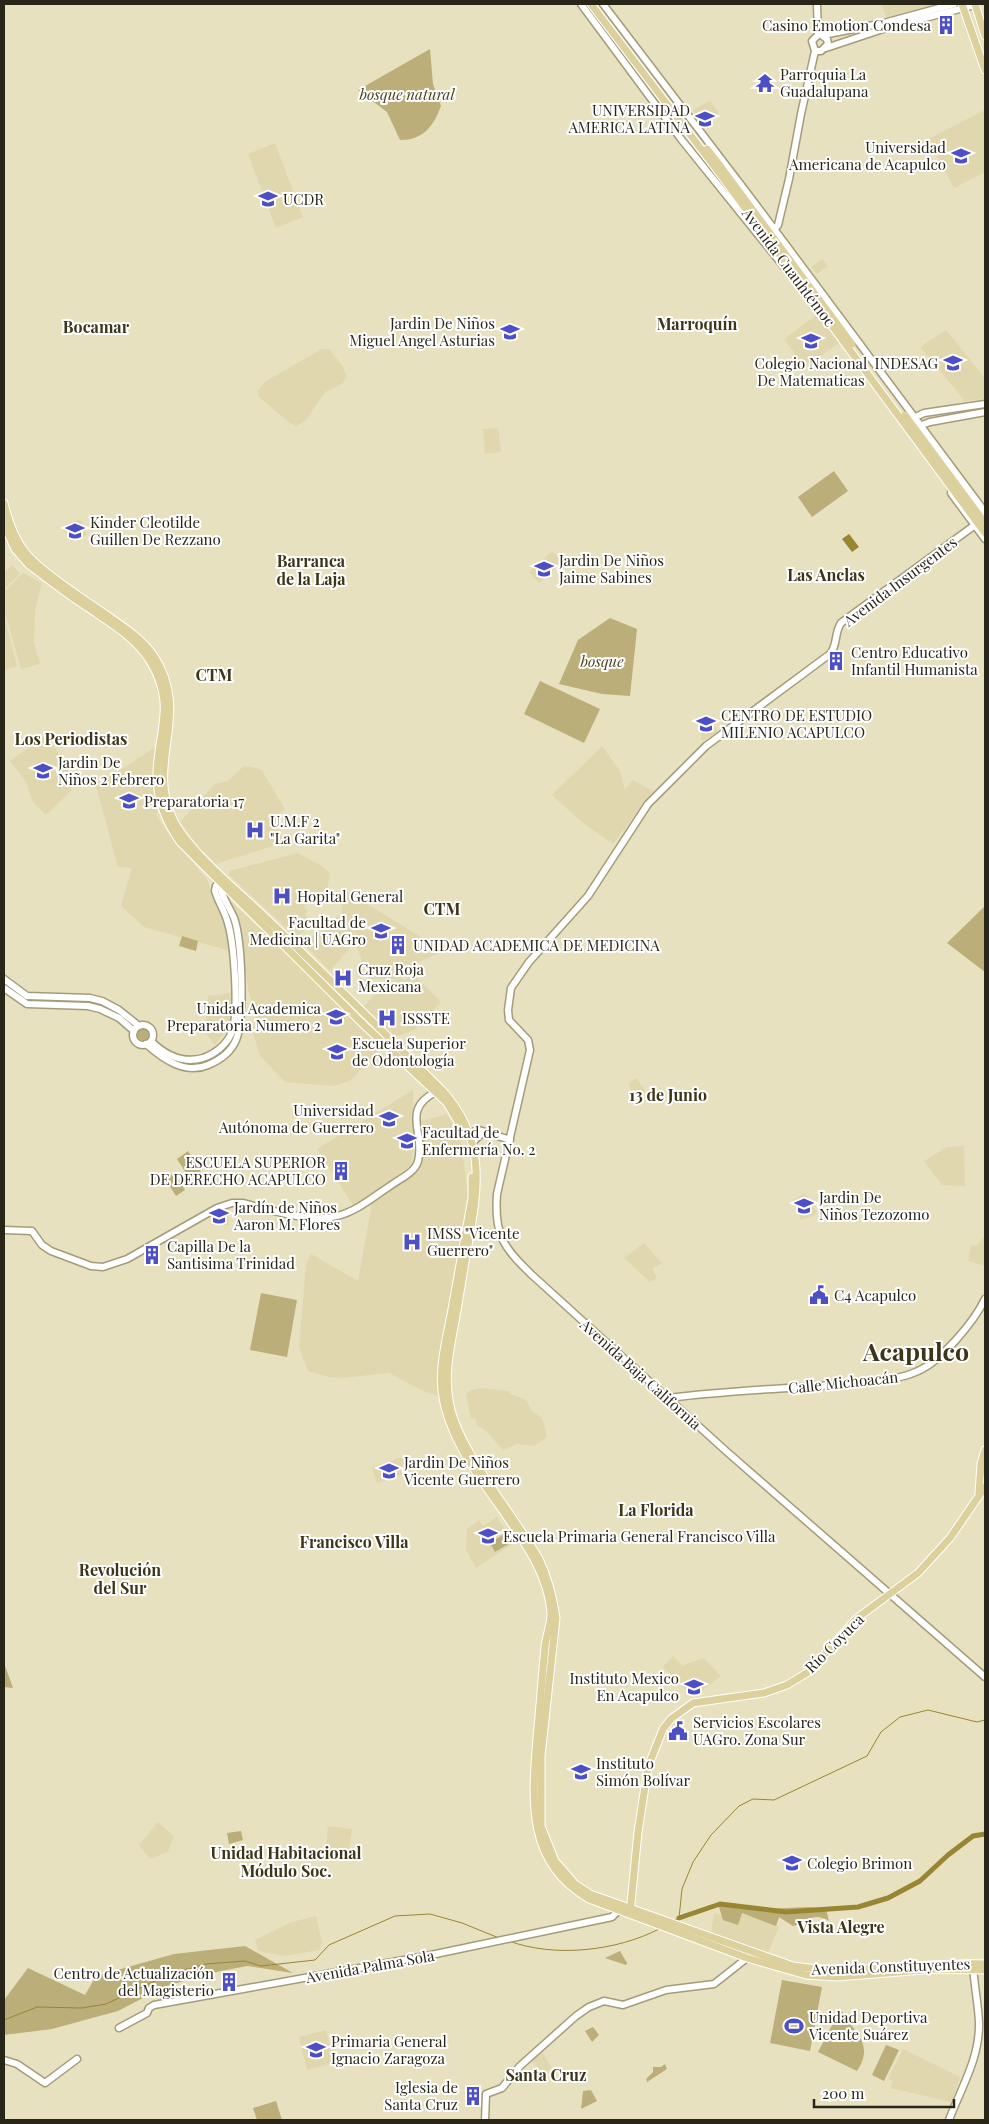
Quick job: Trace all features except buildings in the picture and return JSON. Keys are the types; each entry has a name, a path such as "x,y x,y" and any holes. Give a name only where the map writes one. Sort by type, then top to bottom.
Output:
{"main road":[{"name":"Avenida Cuauhtémoc","path":"591,4 719,168 985,523"},
{"name":"Avenida Cuauhtémoc","path":"596,4 718,158 719,168 985,533"},
{"path":"975,4 985,36"},
{"path":"963,6 985,70"},
{"path":"4,503 15,537 26,554 81,597 130,631 154,656 163,673 170,700 170,724 162,774 166,803 178,829 338,993 438,1091 472,1143 477,1170 476,1198 447,1374 450,1406 456,1426 470,1456"},
{"path":"4,524 15,549 29,564 132,639 149,660 162,687 166,712 157,769 158,790 163,811 180,842 220,883 338,993"},
{"path":"467,1133 471,1161 472,1198 441,1375 445,1407 451,1428 470,1456"},
{"name":"Río Coyuca","path":"979,1493 983,1480 981,1464 985,1450"},
{"name":"Avenida Constituyentes","path":"470,1456 539,1559 553,1598 556,1618 541,1756 540,1815 545,1839 555,1861 576,1884 590,1894 619,1908 653,1921 748,1955 793,1966 822,1970 935,1963 985,1970"},
{"name":"Río Coyuca","path":"631,1912 638,1832 648,1766 663,1729 678,1712 694,1702 764,1693 787,1684 810,1671 849,1625 918,1573 950,1538 979,1493 985,1487"},
{"name":"Avenida Constituyentes","path":"973,1967 985,1964"}],"street":[{"path":"581,4 681,140 762,238 985,539"},
{"path":"603,4 718,158 775,230 985,512"},
{"path":"817,4 821,35 827,39 826,48"},
{"path":"762,238 775,230 789,180 815,51 812,42 821,35 884,23 954,4"},
{"path":"815,51 886,28 975,4"},
{"path":"900,423 924,413 985,404"},
{"path":"906,432 921,426 985,412"},
{"name":"Avenida Insurgentes","path":"511,988 529,962 588,896 656,794 706,746 830,654 835,645 837,630 841,623 975,525"},
{"path":"137,1029 136,1042 149,1042 174,1057 192,1060 210,1056 217,1051 231,1034 235,1013 235,981 229,926 215,892 216,886 220,883"},
{"path":"4,979 13,991 27,1004 88,1006 100,1009 137,1029"},
{"path":"4,988 13,991"},
{"name":"Avenida Baja California","path":"511,988 508,1010 509,1020 528,1040 530,1050 496,1206 500,1231 508,1252 668,1398 985,1677"},
{"path":"137,1029 146,1025 150,1028 153,1032 149,1042"},
{"path":"4,1230 32,1231 42,1245 51,1251 91,1266 103,1267 127,1259 209,1212 232,1203 242,1203 306,1217 336,1217 359,1207 412,1171 418,1160 419,1153 416,1114 422,1103 438,1091"},
{"path":"467,1133 483,1132 510,1140"},
{"path":"472,1143 483,1132"},
{"name":"Calle Michoacán","path":"668,1398 715,1392 867,1382 909,1374 925,1367 946,1349 975,1316 985,1299"},
{"name":"Avenida Palma Sola","path":"119,2028 147,2013 154,2005 426,1956 612,1917 619,1908"},
{"path":"485,2120 486,2094 502,2088 520,2066 576,2016 589,2007 604,2001 623,2004 666,1990 714,1984 748,1955"},
{"path":"949,2120 968,2077 975,2051 979,2023 973,1967"},
{"path":"4,2060 17,2064 45,2083 77,2059"}],"shaded area":[{"path":"881,4 949,4 888,20"},
{"name":"UNIVERSIDAD AMERICA LATINA","path":"710,101 719,113 703,124 693,110"},
{"name":"Universidad Americana de Acapulco","path":"985,110 985,172 954,188 928,139"},
{"path":"275,143 303,217 276,228 248,154"},
{"path":"822,259 828,266 817,274 811,267"},
{"name":"Colegio Nacional De Matematicas","path":"818,314 839,343 805,367 784,339"},
{"name":"Jardin De Niños Miguel Angel Asturias","path":"514,321 519,338 506,341 501,326"},
{"name":"INDESAG","path":"946,330 985,378 985,399 965,401 920,347"},
{"path":"322,349 329,349 342,365 347,377 342,384 325,392 305,421 296,426 259,397 257,391 266,381"},
{"path":"498,428 501,452 485,454 483,429"},
{"name":"Kinder Cleotilde Guillen De Rezzano","path":"80,519 87,535 71,541 68,534 60,528"},
{"path":"849,534 859,547 852,552 842,539"},
{"name":"Jardin De Niños Jaime Sabines","path":"552,551 558,556 558,566 539,583 529,572"},
{"path":"12,565 20,574 4,589 4,573"},
{"path":"23,573 42,583 35,611 34,643 40,664 21,669 4,609 4,592"},
{"path":"4,616 17,666 4,670"},
{"name":"CENTRO DE ESTUDIO MILENIO ACAPULCO","path":"705,714 718,731 702,742 700,717"},
{"name":"Jardin De Niños 2 Febrero","path":"46,735 56,749 73,781 71,791 46,815 33,802 26,782 10,761"},
{"path":"157,746 157,816 165,829 208,881 212,898 222,915 230,951 144,927 121,906 132,868 118,867 96,786"},
{"path":"602,746 620,771 625,789 633,780 653,791 613,844 583,823 552,795"},
{"path":"244,766 261,769 285,809 273,819 285,842 216,864 203,852 180,822 215,784 228,781"},
{"name":"Hopital General","path":"298,853 322,866 330,873 326,897 320,900 314,895 303,907 308,911 305,915 321,929 311,923 297,938 229,875 229,871"},
{"path":"344,890 444,951 414,964 401,979 405,980 412,973 441,1002 414,1030 395,1037 363,1007 386,983 399,979 369,979 355,943 357,935 341,914"},
{"path":"231,902 386,1043 350,1081 334,1086 285,1082 260,1056 253,1033 256,1014 248,990 247,978 243,971"},
{"path":"339,914 356,935 354,943 330,971 305,945 317,931 321,935"},
{"path":"231,993 231,1024 215,1045 204,1031 208,996"},
{"path":"636,1078 646,1092 634,1095 628,1084"},
{"name":"Universidad Autónoma de Guerrero","path":"413,1090 413,1151 411,1164 405,1171 353,1205 317,1149"},
{"path":"447,1114 460,1136 468,1194 439,1359 439,1396 425,1392 389,1373 342,1378 329,1377 308,1371 299,1348 306,1265 311,1254 358,1281 372,1203 420,1169 425,1154 422,1121"},
{"path":"964,1146 965,1186 942,1185 924,1161 947,1147"},
{"name":"Jardin De Niños Tezozomo","path":"805,1193 816,1211 815,1215 801,1220 793,1200"},
{"name":"Jardín de Niños Aaron M. Flores","path":"227,1206 229,1225 211,1225 211,1211"},
{"path":"985,1236 985,1266 968,1261 971,1246 977,1245"},
{"path":"644,1243 662,1263 652,1269 657,1278 650,1282 624,1258"},
{"path":"482,1388 509,1391 510,1394 526,1400 532,1411 542,1418 547,1437 534,1446 517,1444 503,1450 487,1432 477,1425 475,1418 471,1419 466,1394 471,1390"},
{"name":"Jardin De Niños Vicente Guerrero","path":"403,1457 405,1464 403,1475 377,1483 372,1467"},
{"name":"Escuela Primaria General Francisco Villa","path":"497,1517 514,1543 476,1568 466,1550 467,1529 479,1520 483,1526"},
{"name":"Instituto Mexico En Acapulco","path":"673,1656 682,1666 703,1658 721,1676 693,1697 663,1667"},
{"path":"158,1822 174,1837 168,1852 150,1859 139,1845"},
{"path":"328,1826 352,1829 349,1851 326,1849"},
{"name":"Colegio Brimon","path":"787,1853 800,1855 798,1871 785,1869"},
{"path":"738,1911 779,1927 767,1955 711,1933 714,1913 735,1919"},
{"path":"316,1916 322,1942 319,1950 285,1956 258,1951 255,1940 292,1922"},
{"name":"Primaria General Ignacio Zaragoza","path":"326,2030 334,2063 307,2070 299,2037"},
{"path":"903,2049 960,2077 951,2102 890,2088 893,2081 888,2079"},
{"path":"539,2051 543,2053 552,2068 543,2074 532,2061"}],"green space":[{"name":"bosque natural","path":"430,49 433,84 441,106 431,126 426,131 415,138 400,140 387,112 358,90"},
{"path":"834,471 848,491 812,517 798,497"},
{"name":"bosque","path":"610,618 637,629 630,696 602,694 559,684 578,640"},
{"path":"540,681 600,709 584,743 524,714"},
{"path":"985,906 985,972 947,943"},
{"path":"182,936 198,941 196,951 179,946"},
{"path":"141,1027 147,1027 151,1034 147,1041 141,1041 137,1037 137,1031"},
{"path":"188,1151 201,1172 190,1179 177,1159"},
{"path":"174,1172 185,1190 176,1196 165,1179"},
{"path":"261,1293 297,1300 287,1357 250,1350"},
{"path":"506,1533 512,1542 495,1552 490,1543"},
{"path":"4,1663 13,1688 4,1687"},
{"path":"241,1831 243,1840 229,1844 227,1833"},
{"path":"734,1903 768,1909 803,1907 826,1909 829,1921 814,1917 793,1926 779,1917 776,1926 742,1913 738,1925 723,1920 718,1904"},
{"path":"245,1946 293,1973 247,1966 206,1974 164,1987 118,2011 52,2029 4,2035 4,2000 28,1968 85,1995 96,1976 174,1954"},
{"path":"620,1951 627,1963 626,1965 605,1958"},
{"name":"Unidad Deportiva Vicente Suárez","path":"782,1980 822,1987 810,2051 770,2043"},
{"path":"842,2011 857,2032 863,2046 864,2053 857,2071 818,2052 839,2012"},
{"path":"593,2027 599,2035 592,2042 585,2031"},
{"path":"886,2045 899,2050 884,2081 872,2075"},
{"path":"665,2064 667,2069 647,2082 646,2079 653,2072 653,2067 661,2067"},
{"path":"591,2090 597,2101 581,2109 583,2091"},
{"path":"276,2101 282,2120 257,2120 253,2108"}],"waterway":[{"path":"673,1921 679,1918 682,1889 693,1862 711,1835 739,1806 753,1799 774,1800 867,1756 881,1732 900,1717 928,1710 977,1722 985,1720"},
{"path":"679,1918 720,1904 786,1912 858,1907 888,1898 920,1881 948,1855 973,1836 985,1834"},
{"path":"4,2020 37,2007 82,2008 106,2004 170,1974 206,1964 245,1961 261,1966 315,1960 329,1945 395,1916 430,1914 462,1923 499,1938"},
{"path":"509,1941 546,1949 585,1950 624,1943 659,1929"}],"place":[{"name":"Casino Emotion Condesa","path":"946,25"},
{"name":"Parroquia La Guadalupana","path":"765,83"},
{"name":"UNIVERSIDAD AMERICA LATINA","path":"705,119"},
{"name":"Universidad Americana de Acapulco","path":"961,156"},
{"name":"UCDR","path":"268,199"},
{"name":"Jardin De Niños Miguel Angel Asturias","path":"510,332"},
{"name":"Colegio Nacional De Matematicas","path":"811,341"},
{"name":"INDESAG","path":"953,363"},
{"name":"Kinder Cleotilde Guillen De Rezzano","path":"75,531"},
{"name":"Jardin De Niños Jaime Sabines","path":"544,569"},
{"name":"Centro Educativo Infantil Humanista","path":"836,661"},
{"name":"CENTRO DE ESTUDIO MILENIO ACAPULCO","path":"706,724"},
{"name":"Jardin De Niños 2 Febrero","path":"43,771"},
{"name":"Preparatoria 17","path":"129,801"},
{"name":"U.M.F 2 \"La Garita\"","path":"255,830"},
{"name":"Hopital General","path":"282,896"},
{"name":"Facultad de Medicina | UAGro","path":"381,931"},
{"name":"UNIDAD ACADEMICA DE MEDICINA","path":"398,945"},
{"name":"Cruz Roja Mexicana","path":"343,978"},
{"name":"Unidad Academica Preparatoria Numero 2","path":"336,1017"},
{"name":"ISSSTE","path":"387,1018"},
{"name":"Escuela Superior de Odontología","path":"337,1052"},
{"name":"Universidad Autónoma de Guerrero","path":"389,1119"},
{"name":"Facultad de Enfermería No. 2","path":"407,1141"},
{"name":"ESCUELA SUPERIOR DE DERECHO ACAPULCO","path":"341,1171"},
{"name":"Jardin De Niños Tezozomo","path":"804,1206"},
{"name":"Jardín de Niños Aaron M. Flores","path":"219,1216"},
{"name":"IMSS \"Vicente Guerrero\"","path":"412,1242"},
{"name":"Capilla De la Santisima Trinidad","path":"152,1255"},
{"name":"C4 Acapulco","path":"819,1295"},
{"name":"Jardin De Niños Vicente Guerrero","path":"389,1471"},
{"name":"Escuela Primaria General Francisco Villa","path":"488,1536"},
{"name":"Instituto Mexico En Acapulco","path":"694,1687"},
{"name":"Servicios Escolares UAGro. Zona Sur","path":"678,1731"},
{"name":"Instituto Simón Bolívar","path":"581,1772"},
{"name":"Colegio Brimon","path":"792,1863"},
{"name":"Centro de Actualización del Magisterio","path":"229,1982"},
{"name":"Unidad Deportiva Vicente Suárez","path":"794,2026"},
{"name":"Primaria General Ignacio Zaragoza","path":"316,2050"},
{"name":"Iglesia de Santa Cruz","path":"473,2096"}],"district":[{"name":"Marroquín","path":"697,323"},
{"name":"Bocamar","path":"96,326"},
{"name":"Barranca de la Laja","path":"311,569"},
{"name":"Las Anclas","path":"826,574"},
{"name":"CTM","path":"214,674"},
{"name":"Los Periodistas","path":"71,738"},
{"name":"CTM","path":"442,908"},
{"name":"13 de Junio","path":"668,1094"},
{"name":"Acapulco","path":"916,1350"},
{"name":"La Florida","path":"656,1509"},
{"name":"Francisco Villa","path":"354,1541"},
{"name":"Revolución del Sur","path":"120,1578"},
{"name":"Unidad Habitacional Módulo Soc.","path":"286,1861"},
{"name":"Vista Alegre","path":"841,1926"},
{"name":"Santa Cruz","path":"546,2074"}]}
